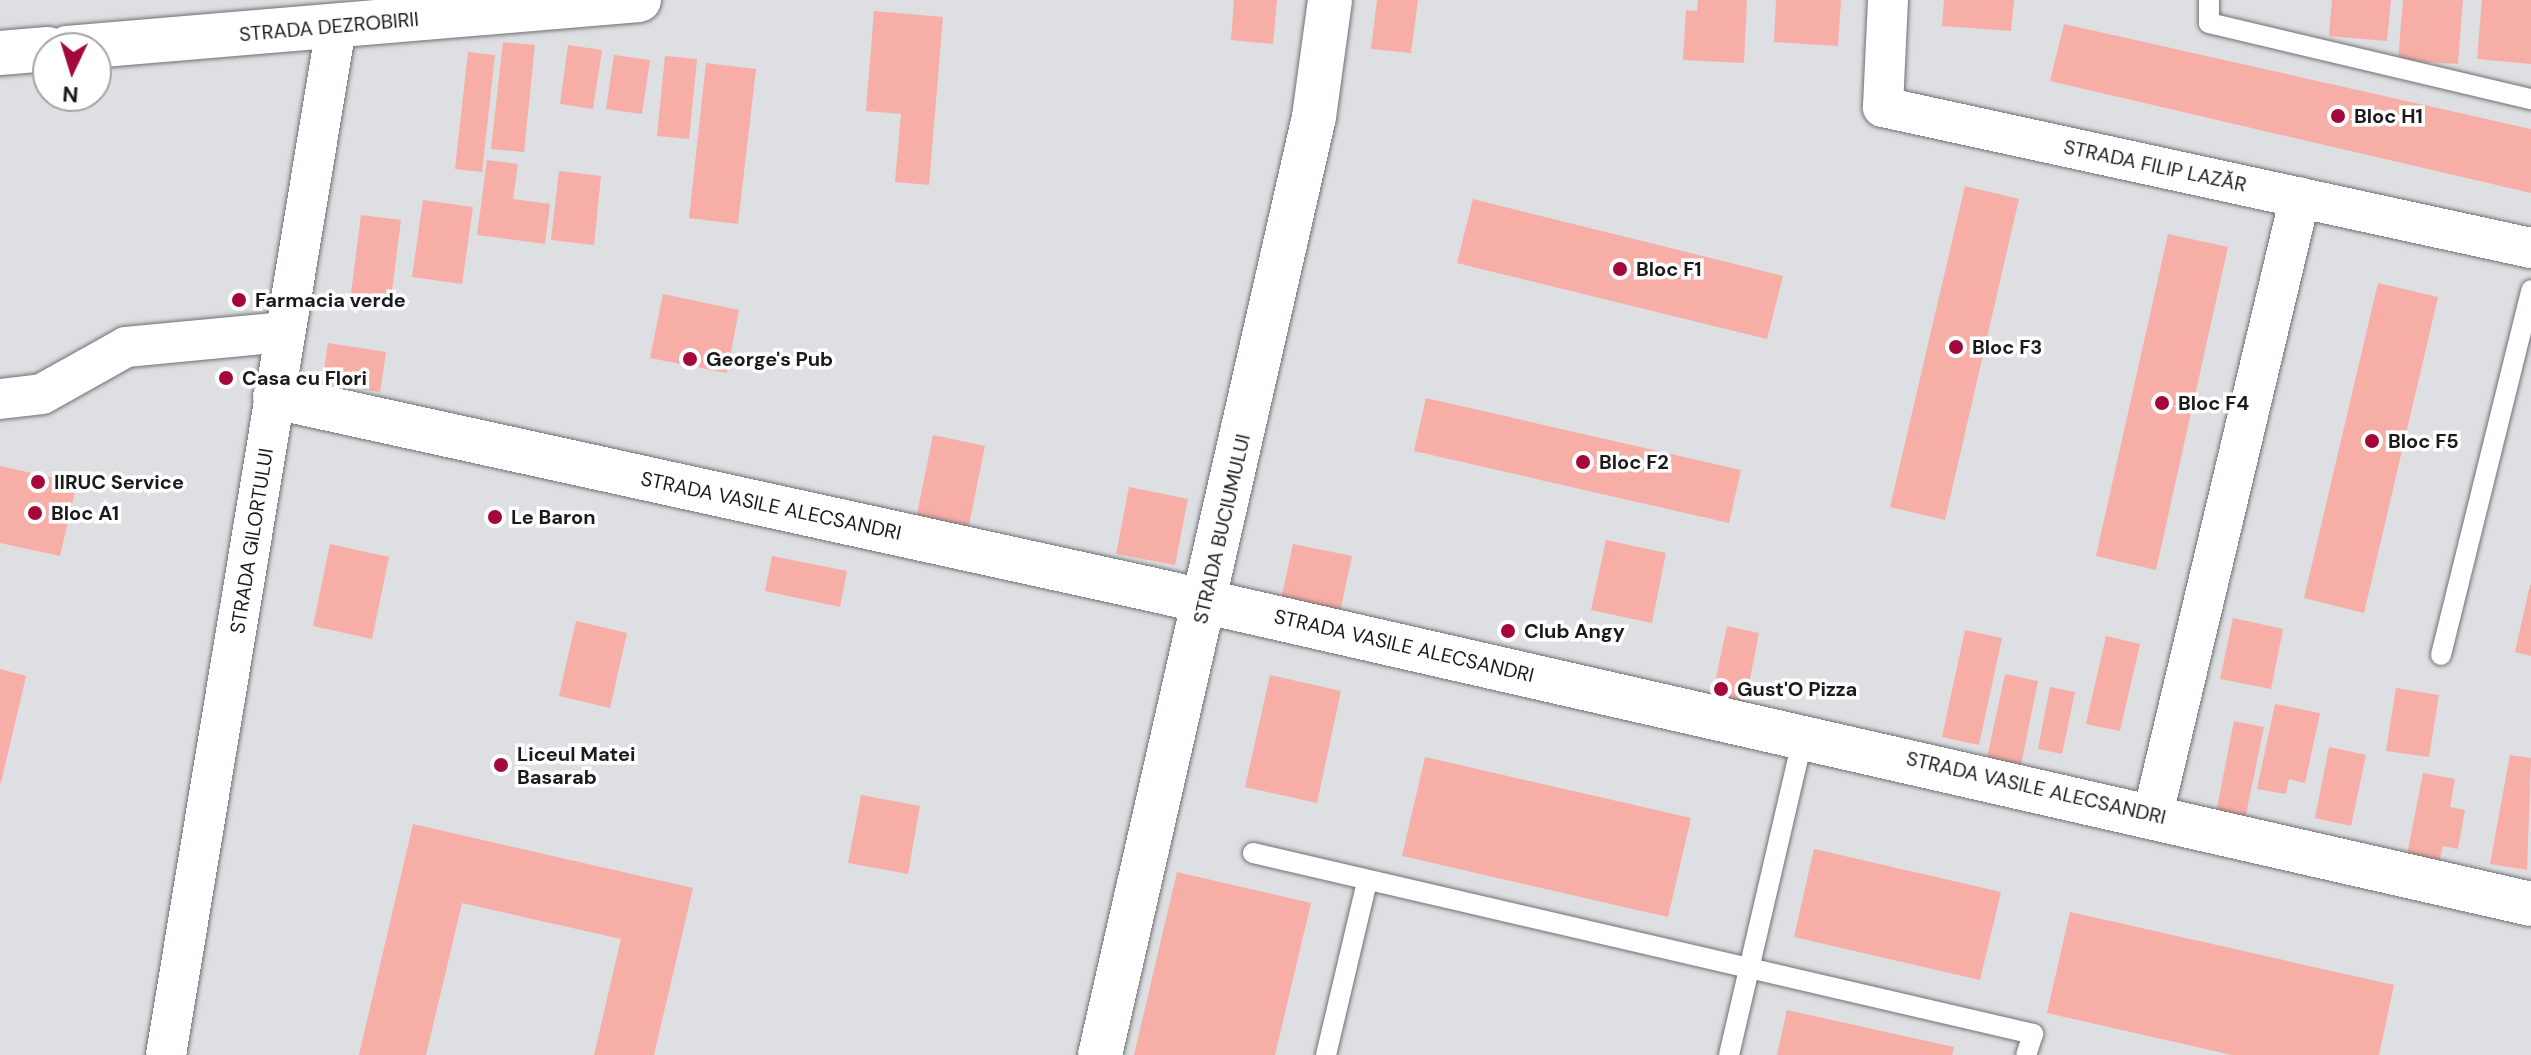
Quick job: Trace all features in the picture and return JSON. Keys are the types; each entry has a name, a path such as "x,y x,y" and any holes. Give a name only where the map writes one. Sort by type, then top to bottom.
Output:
{"street":[{"name":"STRADA DEZROBIRII","path":"112,44 639,0"},
{"name":"STRADA BUCIUMULUI","path":"1100,1055 1314,117 1330,0"},
{"name":"STRADA FILIP LAZĂR","path":"1888,0 1883,107 2531,248"},
{"name":"STRADA GILORTULUI","path":"166,1055 336,27"},
{"path":"0,53 32,50"},
{"path":"2153,814 2300,197"},
{"path":"0,399 42,394 126,347 285,332"},
{"name":"STRADA VASILE ALECSANDRI","path":"275,397 1206,601 2153,814 2531,904"}],"lane":[{"path":"2209,0 2209,23 2531,99"},
{"path":"2441,655 2531,290"},
{"path":"1729,1055 1803,736"},
{"path":"1253,853 1367,882 2033,1034 2026,1055"},
{"path":"1326,1055 1367,882"}],"building":[{"path":"1234,0 1277,0 1273,44 1231,40"},
{"path":"1377,0 1418,0 1411,53 1371,49"},
{"path":"1698,0 1747,0 1744,63 1683,60 1686,10 1697,11"},
{"path":"1776,0 1841,0 1838,46 1774,42"},
{"path":"1944,0 2014,0 2011,31 1942,26"},
{"path":"2332,0 2391,0 2387,41 2329,36"},
{"path":"2403,0 2463,0 2458,64 2398,60"},
{"path":"2482,0 2531,0 2531,64 2477,59"},
{"path":"874,11 943,17 929,185 895,182 901,114 866,111"},
{"name":"Bloc H1","path":"2064,24 2531,129 2531,193 2050,81"},
{"path":"503,42 535,45 524,152 491,149"},
{"path":"568,45 602,50 593,109 560,104"},
{"path":"468,52 495,55 482,172 455,169"},
{"path":"614,55 650,60 642,114 606,109"},
{"path":"665,56 697,59 689,139 657,136"},
{"path":"706,63 756,69 738,224 689,218"},
{"path":"487,160 518,164 513,199 550,204 545,244 477,235"},
{"path":"559,171 601,176 594,245 551,240"},
{"name":"Bloc F3","path":"1965,186 2019,199 1945,520 1890,507"},
{"name":"Bloc F1","path":"1473,199 1783,276 1767,339 1457,263"},
{"path":"423,200 473,207 462,284 412,277"},
{"path":"361,215 401,220 391,299 351,294"},
{"name":"Bloc F4","path":"2168,234 2228,247 2156,570 2096,556"},
{"name":"Bloc F5","path":"2378,283 2438,297 2364,613 2304,598"},
{"path":"663,294 739,310 727,373 650,358"},
{"path":"328,343 386,352 380,392 322,383"},
{"name":"Bloc F2","path":"1426,398 1741,470 1729,523 1414,451"},
{"path":"933,435 985,446 968,530 916,519"},
{"name":"Bloc A1","path":"0,466 77,483 60,556 0,543"},
{"path":"1129,487 1188,499 1175,565 1116,554"},
{"path":"1606,540 1666,553 1652,623 1591,610"},
{"path":"330,544 389,557 372,639 313,626"},
{"path":"1293,544 1352,556 1340,612 1281,600"},
{"path":"772,556 847,571 840,607 765,591"},
{"path":"2531,585 2531,656 2515,652"},
{"path":"2233,618 2283,629 2271,689 2220,679"},
{"path":"576,621 627,633 610,708 559,696"},
{"path":"1727,626 1759,633 1745,704 1712,697"},
{"path":"1965,630 2002,638 1979,745 1942,737"},
{"path":"2106,636 2140,644 2120,731 2086,724"},
{"path":"0,669 26,676 1,783 0,783"},
{"path":"2005,674 2038,681 2021,765 1987,758"},
{"path":"1270,675 1341,691 1317,803 1245,787"},
{"path":"2050,687 2075,692 2062,754 2038,749"},
{"path":"2396,688 2439,695 2429,757 2386,751"},
{"path":"2275,704 2320,713 2305,783 2289,779 2286,794 2257,789"},
{"path":"2234,721 2264,727 2245,819 2216,813"},
{"path":"2329,747 2366,755 2351,826 2315,818"},
{"path":"2510,755 2531,758 2527,870 2490,864"},
{"path":"1425,757 1691,818 1668,917 1402,856"},
{"path":"2423,773 2455,779 2450,807 2465,810 2458,849 2443,846 2438,867 2406,860"},
{"path":"861,795 920,806 908,874 848,863"},
{"path":"413,824 693,888 654,1055 594,1055 621,939 462,903 426,1055 359,1055"},
{"path":"1814,849 2001,892 1980,980 1794,937"},
{"path":"1177,872 1311,903 1275,1055 1134,1055"},
{"path":"2070,912 2394,985 2379,1055 2232,1055 2047,1013"},
{"path":"1787,1010 1954,1047 1952,1055 1777,1055"}],"place":[{"name":"Bloc H1","path":"2338,116"},
{"name":"Bloc F1","path":"1620,269"},
{"name":"Farmacia verde","path":"239,300"},
{"name":"Bloc F3","path":"1956,347"},
{"name":"George's Pub","path":"690,359"},
{"name":"Casa cu Flori","path":"226,378"},
{"name":"Bloc F4","path":"2162,403"},
{"name":"Bloc F5","path":"2372,441"},
{"name":"Bloc F2","path":"1583,462"},
{"name":"IIRUC Service","path":"38,482"},
{"name":"Bloc A1","path":"35,513"},
{"name":"Le Baron","path":"495,517"},
{"name":"Club Angy","path":"1508,631"},
{"name":"Gust'O Pizza","path":"1721,689"},
{"name":"Liceul Matei Basarab","path":"501,765"}]}
